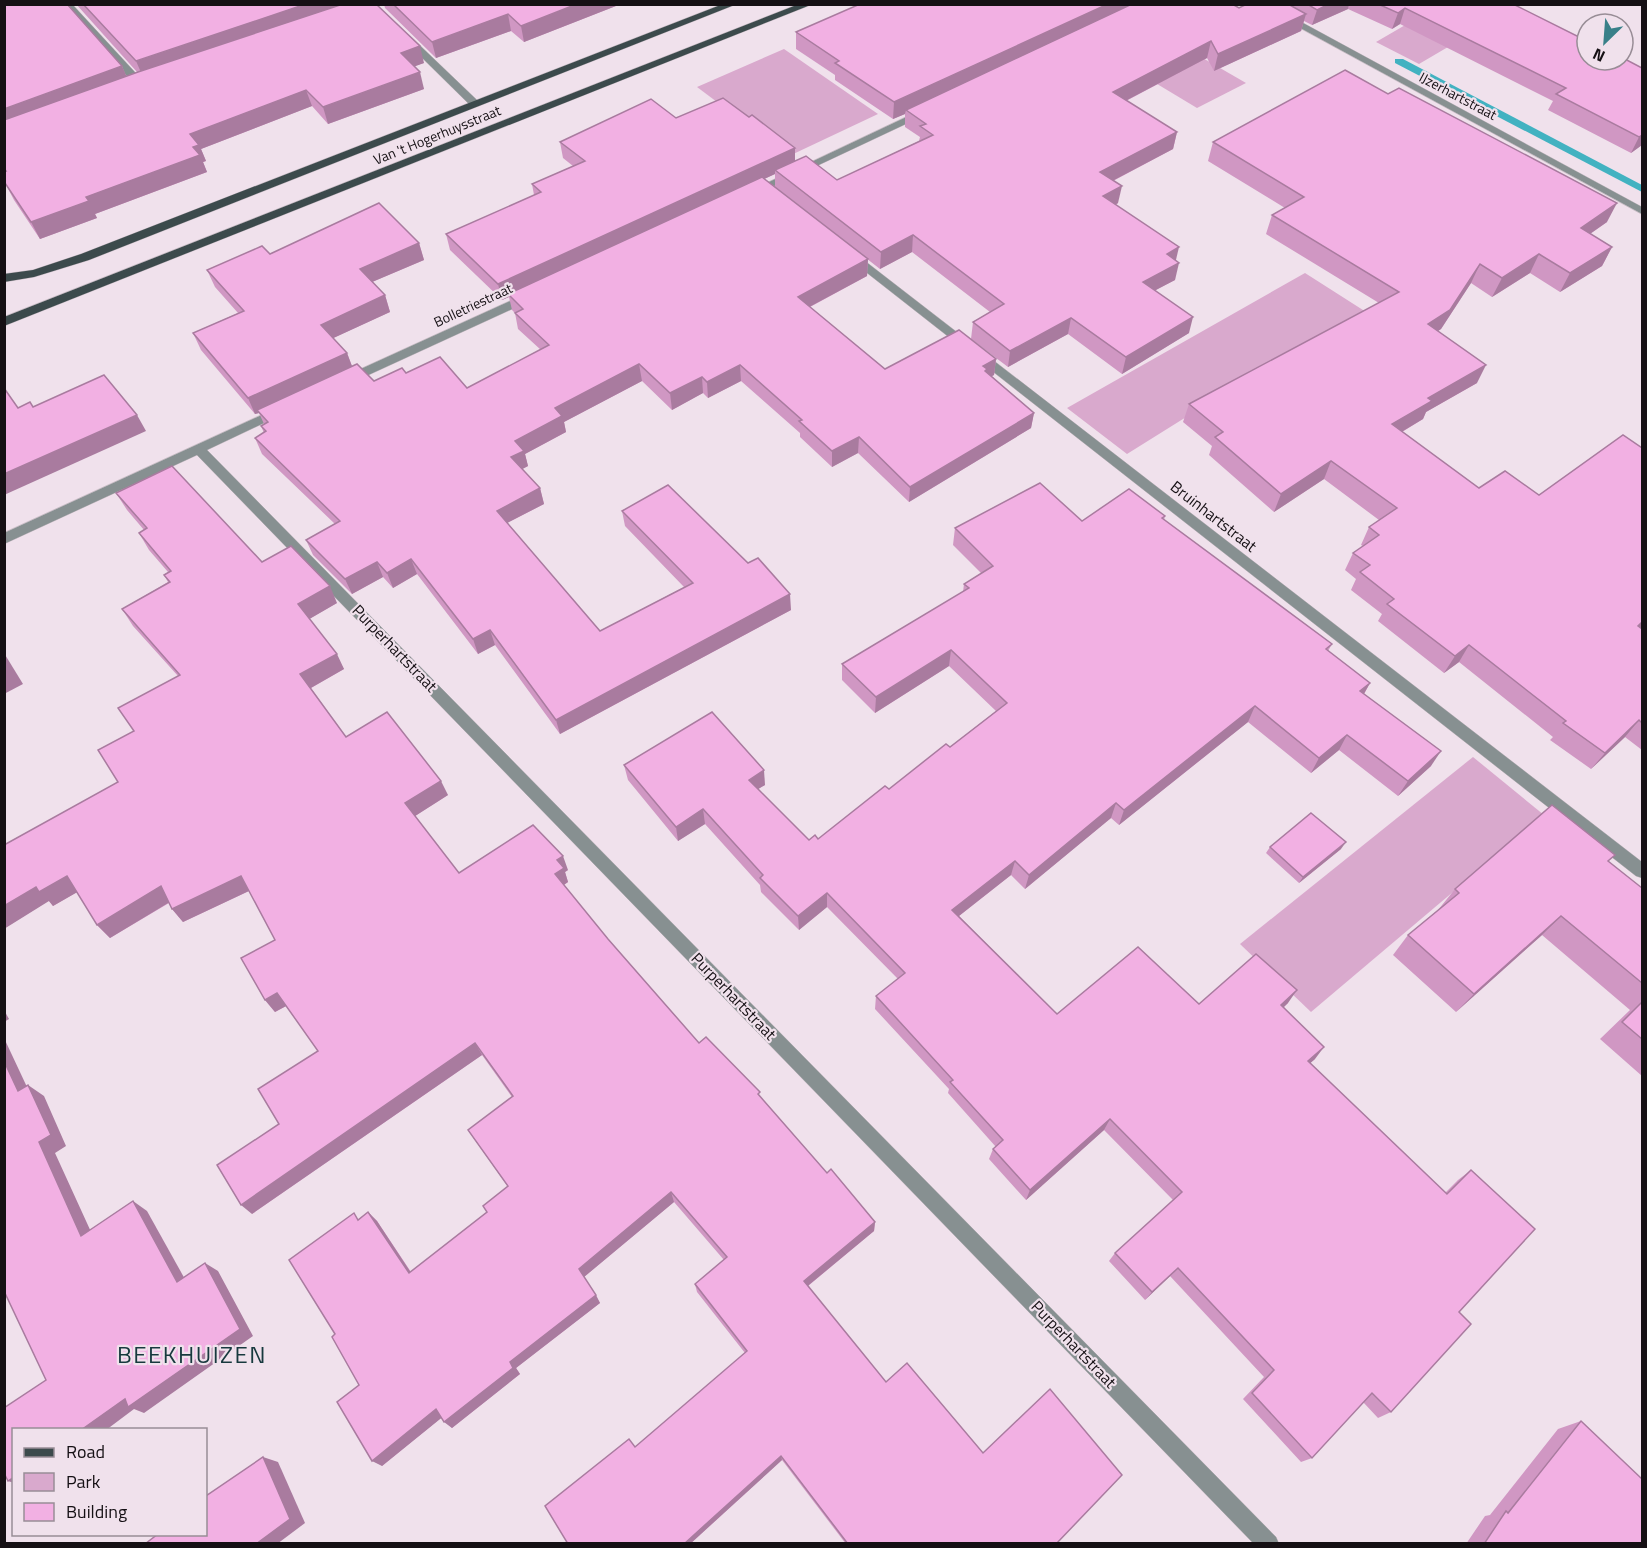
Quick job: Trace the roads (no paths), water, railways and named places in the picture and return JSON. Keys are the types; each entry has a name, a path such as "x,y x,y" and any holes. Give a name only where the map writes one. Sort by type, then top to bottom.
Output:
{"main road":[{"name":"Van 't Hogerhuysstraat","path":"4,278 34,273 85,257 733,4"},
{"name":"Van 't Hogerhuysstraat","path":"4,322 809,4"},
{"name":"Van 't Hogerhuysstraat","path":"4,312 76,294"}],"street":[{"path":"66,4 135,86 152,80"},
{"name":"IJzerhartstraat","path":"1260,4 1642,212"},
{"path":"400,31 475,104"},
{"path":"743,197 770,190 934,107"},
{"name":"Bruinhartstraat","path":"840,246 1642,871"},
{"name":"Bolletriestraat","path":"341,383 537,292"},
{"path":"4,539 286,408"},
{"name":"Purperhartstraat","path":"199,448 1269,1544"}],"waterway":[{"path":"1399,61 1642,189"}],"district":[{"name":"BEEKHUIZEN","path":"192,1355"}]}
